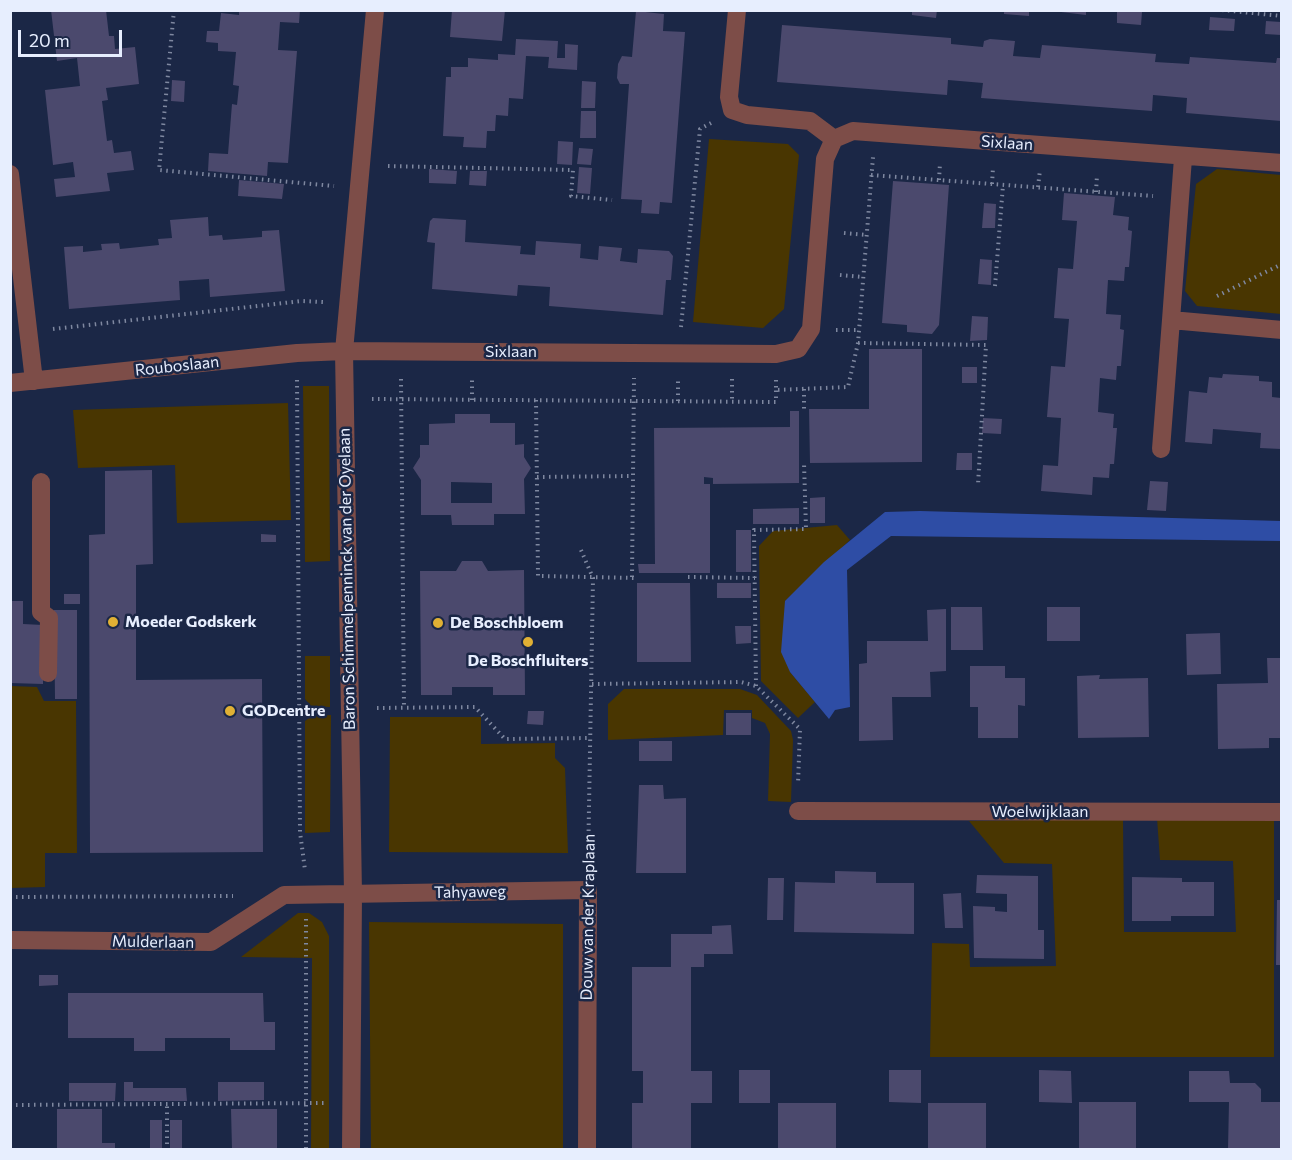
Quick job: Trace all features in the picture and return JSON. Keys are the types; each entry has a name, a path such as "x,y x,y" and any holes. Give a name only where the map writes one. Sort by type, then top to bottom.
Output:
{"street":[{"name":"Baron Schimmelpenninck van der Oyelaan","path":"351,1149 353,894 344,351 375,10"},
{"path":"737,10 729,97 732,110 747,115 810,121 834,139"},
{"name":"Sixlaan","path":"344,351 776,354 798,349 811,330 825,159 834,139 853,130 1183,158 1281,163"},
{"path":"1161,449 1183,158"},
{"path":"10,174 34,381"},
{"path":"1171,320 1281,330"},
{"name":"Rouboslaan","path":"10,383 297,353 344,351"},
{"path":"41,482 41,612 49,618 48,673"},
{"name":"Woelwijklaan","path":"798,811 1281,812"},
{"name":"Tahyaweg","path":"353,894 588,890"},
{"name":"Douw van der Kraplaan","path":"587,1149 588,890"},
{"name":"Mulderlaan","path":"10,940 211,942 284,895 353,894"}],"path":[{"path":"174,10 159,170 358,188"},
{"path":"1222,10 1281,16"},
{"path":"679,353 700,129 732,110"},
{"path":"776,390 848,387 858,343 875,133"},
{"path":"360,166 573,170 571,196 612,200"},
{"path":"871,175 1180,198"},
{"path":"995,286 1003,185"},
{"path":"1211,299 1281,264"},
{"path":"29,332 302,302 348,303"},
{"path":"858,343 986,345 978,485"},
{"path":"400,352 404,708"},
{"path":"297,353 300,832 306,873 306,1149"},
{"path":"632,578 634,353"},
{"path":"344,399 776,402 776,354"},
{"path":"804,388 804,411"},
{"path":"536,400 538,576 637,578"},
{"path":"756,686 754,530 806,529 804,463"},
{"path":"537,477 633,476"},
{"path":"581,550 593,578 592,684 741,682 756,686 800,729 798,811"},
{"path":"688,578 755,578"},
{"name":"Douw van der Kraplaan","path":"588,890 592,684"},
{"path":"350,708 475,707 505,739 591,738"},
{"path":"10,897 237,896"},
{"path":"10,1104 352,1103"},
{"path":"167,1104 167,1149"}],"shaded area":[{"path":"709,139 788,144 799,155 784,309 763,328 693,322"},
{"path":"1217,169 1281,175 1281,314 1197,306 1185,291 1196,184"},
{"path":"303,386 329,386 330,561 305,562"},
{"path":"288,403 291,520 177,523 175,465 78,468 73,410"},
{"path":"837,525 850,540 785,601 790,672 815,702 798,718 761,681 759,546 773,531"},
{"path":"305,656 330,656 330,707 311,706 305,699"},
{"path":"11,686 37,687 44,701 76,701 77,853 45,853 45,887 11,888"},
{"path":"624,689 740,689 757,695 791,731 793,740 791,802 768,801 770,734 765,723 752,718 752,710 724,710 723,735 608,740 608,704"},
{"path":"331,715 330,832 305,833 305,721 312,716"},
{"path":"390,717 481,717 481,744 555,743 555,758 565,768 568,853 389,852"},
{"path":"1157,818 1274,819 1274,1057 930,1057 932,943 969,944 970,967 1056,966 1052,864 1004,863 969,821 1123,819 1124,932 1236,932 1233,861 1160,860"},
{"path":"298,913 309,913 322,922 329,936 329,1149 311,1149 312,958 241,957"},
{"path":"369,922 563,924 563,1149 371,1149"}],"water":[{"path":"885,512 1281,521 1281,541 891,536 847,570 850,707 835,710 829,719 790,672 781,652 785,601 824,562"}],"building":[{"path":"51,10 106,10 109,36 114,36 115,49 135,47 139,84 106,88 108,100 102,101 107,141 112,140 114,153 131,151 134,170 107,173 110,191 56,197 54,179 75,177 73,162 53,165 45,90 80,86 77,58 57,61"},
{"path":"239,10 300,10 299,23 280,22 278,50 297,51 288,163 268,162 267,176 208,171 209,153 228,154 232,104 237,105 239,86 233,85 236,52 218,51 218,43 206,42 207,31 219,31 221,13 239,15"},
{"path":"452,10 505,10 502,41 450,37"},
{"path":"912,10 937,10 936,18 912,15"},
{"path":"1004,10 1029,10 1029,16 1004,14"},
{"path":"1061,10 1086,10 1086,15 1061,12"},
{"path":"1117,10 1142,12 1141,25 1117,23"},
{"path":"636,11 664,14 663,31 685,32 672,203 660,202 659,214 641,213 642,200 621,199 629,84 620,84 617,78 618,64 622,56 632,57"},
{"path":"1210,17 1235,19 1234,31 1209,30"},
{"path":"1266,21 1281,22 1281,35 1265,34"},
{"path":"782,25 951,38 951,44 983,47 984,41 990,39 1015,41 1013,56 1040,58 1042,45 1156,54 1155,62 1189,64 1190,57 1276,63 1277,58 1281,58 1281,121 1186,113 1187,98 1153,95 1152,111 981,98 983,83 948,80 947,95 777,82"},
{"path":"516,39 558,41 557,58 565,58 565,44 578,45 577,70 548,68 549,57 526,56 523,99 509,98 508,116 496,115 495,131 487,131 486,148 463,147 464,137 443,136 446,77 451,77 451,67 468,67 468,58 498,60 498,54 515,55"},
{"path":"172,80 185,81 184,102 171,101"},
{"path":"582,81 596,82 595,108 581,108"},
{"path":"581,111 596,111 596,138 580,138"},
{"path":"558,141 573,142 572,165 557,164"},
{"path":"579,148 593,149 591,165 577,164"},
{"path":"579,167 592,168 590,194 577,193"},
{"path":"429,169 457,171 456,184 429,183"},
{"path":"470,171 487,171 486,186 469,185"},
{"path":"239,180 284,184 282,199 238,196"},
{"path":"893,181 949,185 939,325 932,334 907,332 907,325 882,323"},
{"path":"1064,193 1115,197 1113,215 1129,217 1128,230 1132,231 1129,267 1125,267 1124,281 1108,280 1106,314 1121,315 1120,329 1124,330 1121,366 1117,366 1116,380 1100,378 1098,412 1114,414 1113,428 1117,428 1114,464 1110,464 1109,478 1093,477 1092,495 1041,491 1043,465 1058,466 1061,418 1047,417 1051,366 1065,367 1069,319 1054,318 1058,268 1073,269 1077,221 1062,220"},
{"path":"984,203 996,204 995,228 982,228"},
{"path":"208,217 209,236 222,235 223,240 262,237 262,231 279,230 285,291 210,297 209,279 179,281 180,300 69,309 64,247 83,246 83,252 102,250 101,244 119,243 120,249 159,245 158,239 172,238 170,220"},
{"path":"433,218 466,220 465,242 521,246 520,254 535,255 536,241 581,244 580,258 598,260 599,246 622,248 620,261 637,263 638,249 669,251 673,256 671,280 666,280 663,315 549,306 550,287 518,285 517,296 432,289 435,243 427,242 430,221"},
{"path":"980,259 992,260 991,285 978,284"},
{"path":"972,316 988,317 987,340 970,341"},
{"path":"869,349 922,349 922,462 810,463 809,409 869,409"},
{"path":"962,367 977,367 977,383 962,383"},
{"path":"1223,374 1259,376 1259,381 1272,382 1272,397 1281,398 1281,449 1260,448 1261,433 1213,429 1212,444 1185,442 1189,391 1207,393 1209,377 1222,378"},
{"path":"790,411 799,411 799,483 713,484 713,478 704,477 704,484 710,484 710,573 639,573 638,564 655,564 654,428 790,427"},
{"path":"455,414 490,414 490,423 515,423 515,445 524,444 524,457 531,468 524,479 525,514 494,514 494,525 452,525 451,515 421,515 421,480 413,468 420,457 420,445 429,445 429,424 455,423","holes":["451,482 492,483 492,503 451,503"]},
{"path":"983,418 1002,419 1001,434 982,433"},
{"path":"957,453 972,453 972,470 956,470"},
{"name":"Moeder Godskerk","path":"152,470 153,564 136,565 136,680 262,679 263,852 90,853 89,535 105,534 105,471"},
{"path":"1150,481 1168,482 1166,511 1147,510"},
{"path":"825,497 825,523 810,523 810,498"},
{"path":"799,508 799,524 753,524 753,509"},
{"path":"736,530 751,530 751,572 736,572"},
{"path":"261,534 276,535 276,542 261,542"},
{"path":"462,561 482,561 488,571 524,570 525,695 493,695 493,687 452,687 452,695 421,695 420,571 456,571"},
{"path":"637,583 690,583 691,662 637,662"},
{"path":"717,583 751,583 751,598 717,598"},
{"path":"64,594 80,594 80,604 64,604"},
{"path":"10,601 23,601 23,624 43,625 43,684 10,683"},
{"path":"951,607 982,607 983,650 951,650"},
{"path":"1047,607 1080,607 1080,641 1047,641"},
{"path":"946,609 946,671 930,672 931,697 892,697 893,740 859,741 859,664 867,663 867,641 928,641 927,610"},
{"path":"54,610 77,610 77,699 55,699"},
{"path":"735,626 751,626 751,643 736,644"},
{"path":"1220,633 1221,674 1187,675 1186,634"},
{"path":"1267,658 1281,658 1281,738 1269,738 1269,748 1218,749 1217,684 1268,683"},
{"path":"970,666 1005,666 1005,678 1025,678 1025,706 1018,705 1018,738 978,738 978,707 970,707"},
{"path":"1100,675 1099,679 1148,678 1149,737 1078,738 1077,676"},
{"path":"528,711 544,711 543,725 527,724"},
{"path":"726,713 751,713 751,735 726,735"},
{"path":"639,741 672,741 672,761 639,761"},
{"path":"639,785 663,785 664,799 686,798 686,873 636,873"},
{"path":"835,871 876,872 876,883 914,883 914,934 794,932 795,882 835,883"},
{"path":"977,875 1038,876 1038,930 1044,930 1044,959 974,958 973,906 995,907 995,911 1007,912 1007,894 976,893"},
{"path":"1132,877 1182,878 1182,882 1214,882 1214,916 1171,916 1171,921 1132,921"},
{"path":"768,878 784,878 783,920 767,920"},
{"path":"961,893 963,928 945,928 943,894"},
{"path":"1277,900 1281,900 1281,965 1276,965"},
{"path":"731,925 733,954 704,954 704,967 691,967 691,1071 712,1071 712,1103 691,1103 691,1149 632,1149 632,1103 643,1103 643,1071 632,1071 632,967 671,967 671,934 712,934 712,926"},
{"path":"39,975 58,975 58,985 39,986"},
{"path":"68,993 263,993 264,1022 275,1022 275,1050 230,1050 230,1038 165,1038 165,1051 134,1051 134,1038 68,1038"},
{"path":"739,1070 770,1070 770,1103 739,1103"},
{"path":"889,1070 921,1070 921,1103 889,1102"},
{"path":"1039,1070 1071,1071 1072,1103 1039,1102"},
{"path":"1189,1071 1229,1071 1230,1083 1255,1083 1261,1089 1261,1102 1281,1102 1281,1149 1228,1149 1229,1102 1189,1102"},
{"path":"124,1082 133,1082 133,1088 186,1088 187,1101 124,1101"},
{"path":"218,1082 264,1082 264,1100 218,1101"},
{"path":"69,1083 116,1083 115,1101 69,1101"},
{"path":"1079,1102 1136,1102 1136,1149 1079,1149"},
{"path":"778,1103 836,1103 836,1149 778,1149"},
{"path":"928,1103 986,1103 986,1149 928,1149"},
{"path":"57,1109 102,1109 102,1143 115,1143 115,1149 57,1149"},
{"path":"231,1109 277,1109 277,1149 232,1149"},
{"path":"150,1120 162,1120 162,1149 150,1149"},
{"path":"170,1120 182,1120 182,1149 170,1149"}],"place":[{"name":"Moeder Godskerk","path":"113,622"},
{"name":"De Boschbloem","path":"438,623"},
{"name":"De Boschfluiters","path":"528,642"},
{"name":"GODcentre","path":"230,711"}]}
